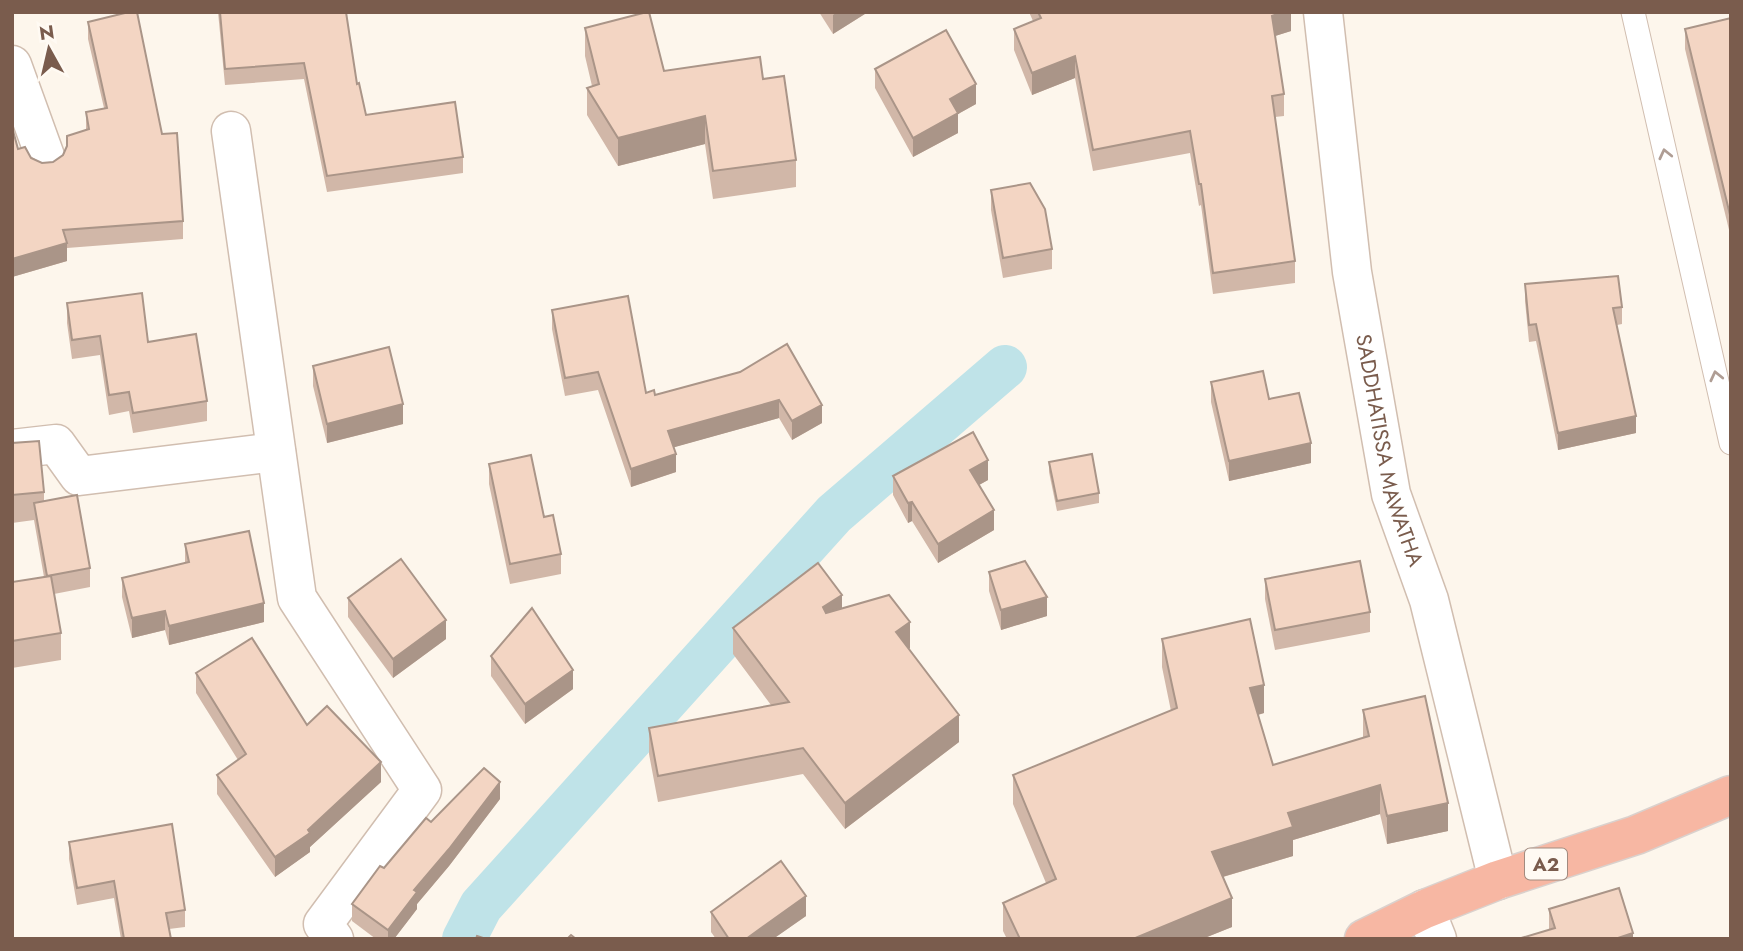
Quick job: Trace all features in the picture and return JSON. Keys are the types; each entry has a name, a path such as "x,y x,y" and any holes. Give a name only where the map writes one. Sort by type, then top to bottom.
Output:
{"highway":[{"name":"A2","path":"1364,939 1431,924 1498,880 1636,835 1731,795"}],"street":[{"name":"SADDHATISSA MAWATHA","path":"1323,12 1352,272 1391,494 1429,600 1498,880"},
{"path":"12,65 46,159"},
{"path":"231,131 297,598 422,790 323,924 334,939"},
{"path":"12,449 55,444 79,476 276,452"}],"lane":[{"path":"1633,12 1731,443"}],"building":[{"path":"137,12 162,134 177,133 183,221 63,230 67,243 12,259 12,127 18,149 25,147 31,158 42,163 53,162 63,155 67,136 89,129 86,112 107,108 88,22"},
{"path":"220,12 346,12 357,84 359,83 366,115 455,102 463,157 327,176 304,63 225,69"},
{"path":"649,12 664,71 760,57 763,79 784,76 796,160 713,171 705,116 618,138 587,88 599,84 585,28"},
{"path":"1038,12 1283,12 1272,16 1284,94 1272,96 1295,261 1213,273 1201,184 1190,131 1093,150 1075,56 1032,73 1014,29 1041,18"},
{"path":"1731,18 1731,219 1685,29"},
{"path":"946,30 976,84 950,99 958,113 913,138 875,69"},
{"path":"1030,183 1045,209 1052,249 1003,258 991,190"},
{"path":"1618,276 1622,307 1613,308 1636,416 1558,433 1536,324 1529,325 1525,284"},
{"path":"142,293 148,342 196,334 207,401 133,413 129,392 109,395 100,336 72,340 67,303"},
{"path":"628,296 646,393 654,390 655,395 740,372 787,344 822,405 792,421 779,400 668,431 676,454 631,469 598,372 565,378 552,310"},
{"path":"389,347 403,404 327,424 313,366"},
{"path":"1263,371 1269,399 1299,393 1311,443 1229,461 1211,382"},
{"path":"973,432 988,460 970,470 994,510 938,544 912,502 908,503 893,476"},
{"path":"39,441 44,492 12,495 12,443"},
{"path":"1092,454 1099,493 1057,501 1049,462"},
{"path":"531,455 544,517 553,515 561,554 510,564 489,464"},
{"path":"77,495 90,568 47,576 34,503"},
{"path":"249,531 264,603 169,626 165,611 132,618 122,578 189,562 185,544"},
{"path":"401,559 446,620 393,659 348,598"},
{"path":"1025,561 1047,597 1001,610 989,572"},
{"path":"1360,561 1370,612 1275,630 1265,579"},
{"path":"818,563 842,595 823,607 826,613 889,595 910,622 896,632 959,715 845,803 803,748 658,776 649,728 789,702 733,628"},
{"path":"51,576 61,633 12,641 12,582"},
{"path":"532,608 573,670 525,704 491,656"},
{"path":"1250,619 1264,685 1250,688 1273,765 1369,736 1363,710 1425,696 1448,803 1387,816 1380,785 1288,813 1293,827 1212,852 1232,898 1133,939 1020,939 1003,903 1056,879 1013,775 1177,708 1162,639"},
{"path":"252,638 307,725 327,706 381,762 308,830 310,833 275,857 217,775 246,754 196,673"},
{"path":"484,768 500,782 414,890 417,892 388,930 352,904 380,866 384,868 426,818 431,822"},
{"path":"172,824 185,910 166,913 171,939 124,939 114,881 77,888 69,842"},
{"path":"781,861 806,896 746,939 729,939 711,912"},
{"path":"1619,888 1633,933 1615,939 1518,939 1555,928 1549,909"}],"waterway":[{"path":"464,939 481,906 834,514 1005,367"}]}
